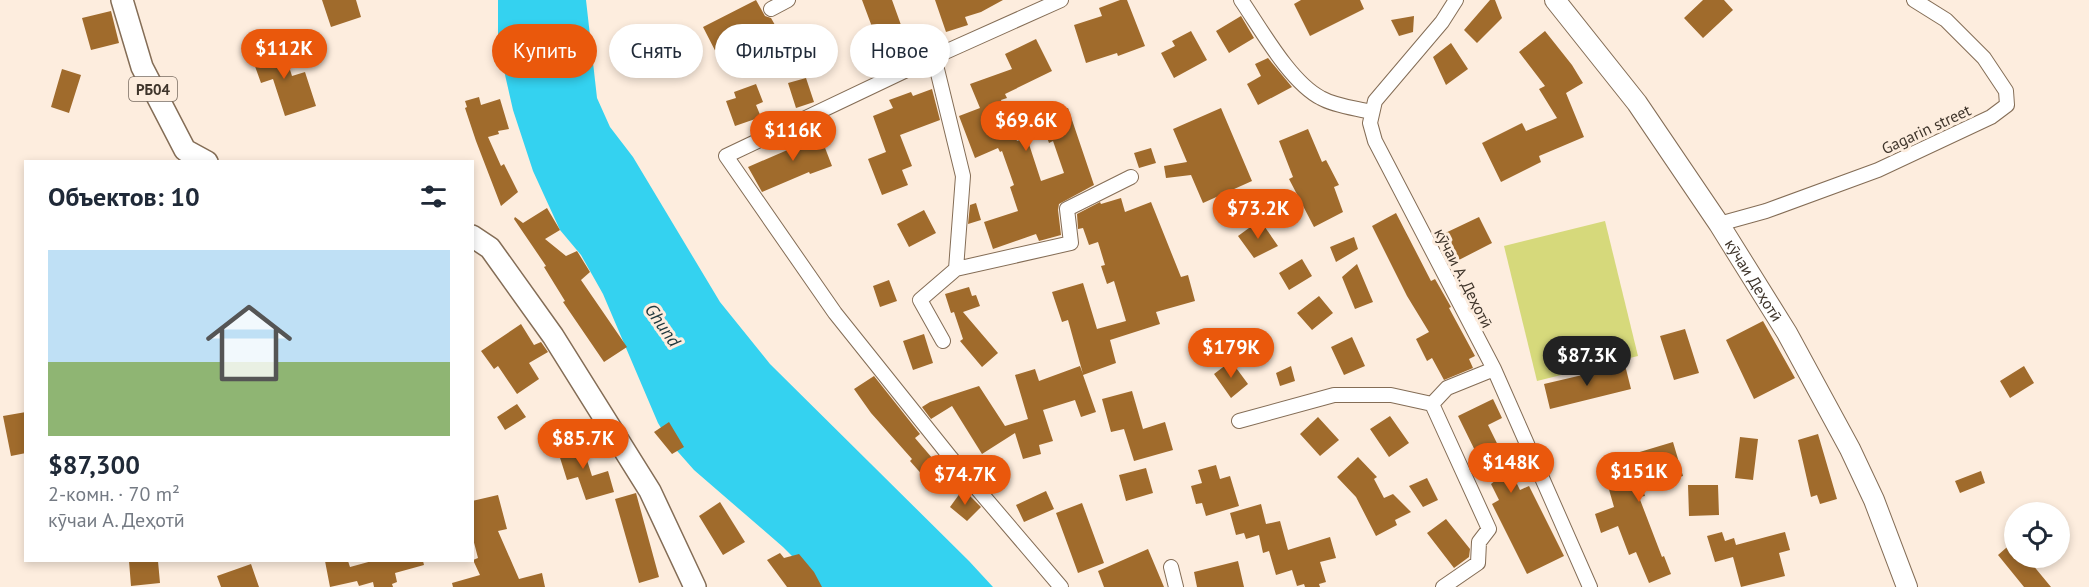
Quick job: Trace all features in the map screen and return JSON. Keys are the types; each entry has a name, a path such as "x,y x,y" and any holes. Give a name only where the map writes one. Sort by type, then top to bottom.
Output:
{"main road":[{"name":"РБ04","path":"122,0 142,67 185,150 203,160"},
{"name":"кӯчаи Деҳотӣ","path":"1555,0 1637,103 1719,224 1787,333 1844,438 1874,500 1907,587"},
{"path":"474,237 490,248 554,336 650,491 695,587"}],"street":[{"path":"771,9 788,0"},
{"path":"950,50 1062,0"},
{"path":"1241,0 1290,70 1309,91 1323,100 1371,112 1375,101 1442,22 1456,0"},
{"name":"Gagarin street","path":"1719,224 1766,211 1878,170 1991,117 2007,105 2006,91 1984,58 1946,20 1914,0"},
{"path":"890,78 726,156 834,313 951,458 1061,587"},
{"path":"939,78 963,176 956,269"},
{"name":"кӯчаи А. Деҳотӣ","path":"1371,112 1370,123 1375,141 1494,369 1590,587"},
{"path":"943,341 920,300 956,269 1071,243 1067,209 1131,177"},
{"path":"1432,404 1447,388 1494,369"},
{"path":"1239,421 1334,395 1390,395 1432,404"},
{"path":"1432,404 1489,529 1479,542 1478,563 1443,587"},
{"path":"1171,567 1176,587"}],"green space":[{"path":"1605,221 1638,356 1537,381 1504,246"}],"water":[{"path":"498,0 586,0 589,24 498,24"},
{"name":"Ghund","path":"506,78 595,78 597,98 610,127 633,157 720,302 770,364 993,587 820,587 783,547 694,470 671,444 658,423 603,294 581,255 560,230 533,171 513,110"}],"building":[{"path":"322,0 356,0 361,17 331,27"},
{"path":"756,0 765,16 771,18 774,24 715,24 715,50 703,27"},
{"path":"862,0 892,0 901,24 871,24"},
{"path":"935,0 1003,0 981,12 965,17 968,25 950,31 950,24 943,24"},
{"path":"1120,0 1127,0 1145,46 1118,56 1117,53 1086,63 1074,25 1102,16 1099,8"},
{"path":"1301,0 1360,0 1364,9 1310,36 1294,4"},
{"path":"1490,0 1495,0 1502,18 1477,43 1464,30"},
{"path":"1703,0 1724,0 1733,10 1703,38 1684,18"},
{"path":"111,11 119,43 91,50 82,18"},
{"path":"1241,16 1254,38 1229,53 1216,31"},
{"path":"1414,16 1413,32 1399,36 1391,20"},
{"path":"1191,31 1207,60 1174,78 1161,53 1175,46 1172,41"},
{"path":"1545,31 1583,83 1566,93 1584,137 1539,156 1541,162 1501,182 1482,143 1522,123 1526,131 1557,118 1539,89 1545,86 1519,52"},
{"path":"1036,39 1052,71 1005,94 1007,98 1001,100 1017,141 1027,138 1041,181 1064,173 1053,141 1049,143 1040,118 1068,108 1094,185 1059,204 1061,235 1039,241 1036,234 993,249 984,222 1018,211 1010,187 1014,185 1002,151 1000,152 998,148 975,158 959,116 980,108 970,84 1012,69 1005,54"},
{"path":"1451,43 1468,69 1446,85 1433,57"},
{"path":"282,45 292,76 305,72 316,106 285,116 273,79 261,83 251,55"},
{"path":"1268,58 1292,87 1258,105 1247,84 1261,76 1255,64"},
{"path":"62,69 81,75 69,113 51,107"},
{"path":"806,78 814,102 796,108 788,83"},
{"path":"756,84 763,102 756,105 761,117 735,126 726,101 736,98 734,92"},
{"path":"932,89 940,120 900,135 912,166 902,170 908,185 882,195 868,159 886,152 873,116 893,108 889,100 911,92 913,96"},
{"path":"479,97 481,105 500,99 509,129 498,131 499,134 488,137 501,166 504,164 518,192 501,206 465,108 467,107 465,101"},
{"path":"1221,108 1252,181 1203,203 1191,175 1166,178 1164,166 1187,162 1173,129"},
{"path":"817,127 832,166 810,174 809,172 762,192 748,167 799,145 795,135"},
{"path":"1308,129 1322,162 1326,160 1339,185 1334,187 1343,212 1314,227 1289,179 1293,177 1279,141"},
{"path":"1151,148 1156,163 1139,168 1134,153"},
{"path":"1121,198 1125,212 1151,202 1181,277 1188,275 1195,301 1156,312 1160,324 1110,340 1116,363 1083,375 1096,412 1081,417 1075,400 1043,410 1053,441 1039,445 1041,454 1023,459 1015,433 982,454 952,406 931,419 922,407 930,402 979,386 1005,426 1028,419 1015,375 1035,369 1039,381 1080,366 1083,374 1068,320 1062,322 1052,292 1083,283 1097,329 1126,321 1114,281 1107,284 1101,266 1105,265 1098,242 1089,245 1083,228 1078,229 1077,214 1100,202 1101,204"},
{"path":"976,203 981,220 968,224 970,205"},
{"path":"547,208 560,230 545,239 566,256 577,251 590,272 581,280 627,347 604,362 563,302 565,301 544,267 546,266 514,219 515,217 523,223"},
{"path":"924,210 936,233 909,247 897,224"},
{"path":"1396,213 1431,281 1435,279 1451,307 1449,308 1475,356 1469,359 1473,368 1444,380 1432,358 1427,361 1416,339 1429,332 1407,296 1372,226"},
{"path":"1479,217 1492,243 1455,262 1441,235"},
{"path":"1260,220 1278,246 1254,258 1238,236"},
{"path":"1354,237 1358,249 1336,262 1330,247"},
{"path":"1302,259 1312,276 1289,290 1279,273"},
{"path":"1357,264 1373,302 1355,309 1342,277"},
{"path":"889,280 897,301 880,307 873,286"},
{"path":"969,287 972,296 976,295 980,306 963,312 998,353 982,367 960,341 963,339 945,294"},
{"path":"1319,296 1333,313 1312,330 1297,313"},
{"path":"1763,321 1795,378 1754,399 1726,340"},
{"path":"521,324 534,345 541,342 548,352 529,363 539,379 517,394 498,366 494,369 481,351"},
{"path":"1685,329 1699,373 1674,380 1660,336"},
{"path":"924,334 933,363 913,370 903,341"},
{"path":"1352,337 1365,366 1344,375 1331,347"},
{"path":"1231,361 1248,384 1231,398 1214,374"},
{"path":"1625,365 1631,389 1550,409 1544,384"},
{"path":"1291,366 1295,381 1280,386 1276,373"},
{"path":"2024,366 2034,383 2010,398 2000,381"},
{"path":"874,376 920,434 915,438 939,466 925,478 854,389"},
{"path":"1132,391 1143,429 1165,422 1173,450 1134,461 1124,429 1111,432 1102,399"},
{"path":"1493,399 1502,418 1488,425 1520,490 1529,486 1564,556 1527,574 1492,504 1499,500 1491,484 1500,477 1497,472 1488,477 1458,416"},
{"path":"517,404 526,417 505,430 497,417"},
{"path":"24,412 24,453 11,456 3,416"},
{"path":"1390,416 1409,443 1389,457 1370,429"},
{"path":"1318,417 1339,440 1320,456 1300,434"},
{"path":"669,422 684,447 672,454 654,432"},
{"path":"1818,434 1837,499 1820,504 1817,495 1811,497 1798,440"},
{"path":"1740,437 1758,439 1753,480 1735,478"},
{"path":"580,438 592,476 608,471 614,492 586,500 578,477 567,480 556,445"},
{"path":"1673,442 1683,476 1642,487 1645,496 1639,497 1671,574 1649,583 1636,552 1629,555 1618,526 1601,533 1595,514 1614,507 1604,472 1615,469 1613,460"},
{"path":"1358,457 1377,477 1374,479 1384,498 1393,494 1411,512 1395,520 1397,525 1376,536 1356,497 1337,477"},
{"path":"1216,465 1220,479 1230,476 1239,506 1206,516 1202,503 1196,504 1191,486 1202,483 1198,470"},
{"path":"1146,468 1153,493 1126,501 1119,475"},
{"path":"1981,471 1985,483 1960,493 1955,481"},
{"path":"1427,478 1438,500 1423,507 1409,486"},
{"path":"1688,485 1718,485 1719,515 1689,516"},
{"path":"963,489 981,507 967,521 950,507"},
{"path":"1046,491 1054,509 1024,522 1016,505"},
{"path":"636,493 659,577 639,583 615,499"},
{"path":"498,495 507,529 498,531 519,579 542,573 545,587 453,587 452,583 480,575 474,562 478,558 474,543 474,501"},
{"path":"720,502 745,542 723,555 699,516"},
{"path":"1082,503 1104,563 1078,573 1056,513"},
{"path":"1261,504 1266,524 1280,521 1288,550 1330,537 1336,558 1320,562 1326,582 1319,584 1320,587 1305,587 1304,584 1297,586 1292,570 1276,575 1269,551 1263,553 1259,535 1246,539 1244,533 1236,535 1230,513"},
{"path":"1446,519 1470,549 1469,557 1454,568 1427,533"},
{"path":"1722,532 1725,541 1734,538 1736,545 1785,532 1790,550 1779,553 1785,576 1741,587 1733,557 1715,562 1707,536"},
{"path":"1148,549 1164,587 1104,587 1098,571"},
{"path":"2004,550 2004,562 1998,555"},
{"path":"780,553 784,558 799,554 814,572 822,587 787,587 767,560"},
{"path":"1238,561 1244,587 1197,587 1194,572"},
{"path":"129,562 158,562 160,583 131,586"},
{"path":"325,562 348,562 350,567 368,562 423,562 424,565 395,573 397,582 392,584 393,587 374,587 373,582 359,586 357,581 330,587"},
{"path":"251,564 259,587 221,587 217,576"},
{"path":"2009,568 2035,568 2051,587 2024,587"}]}
